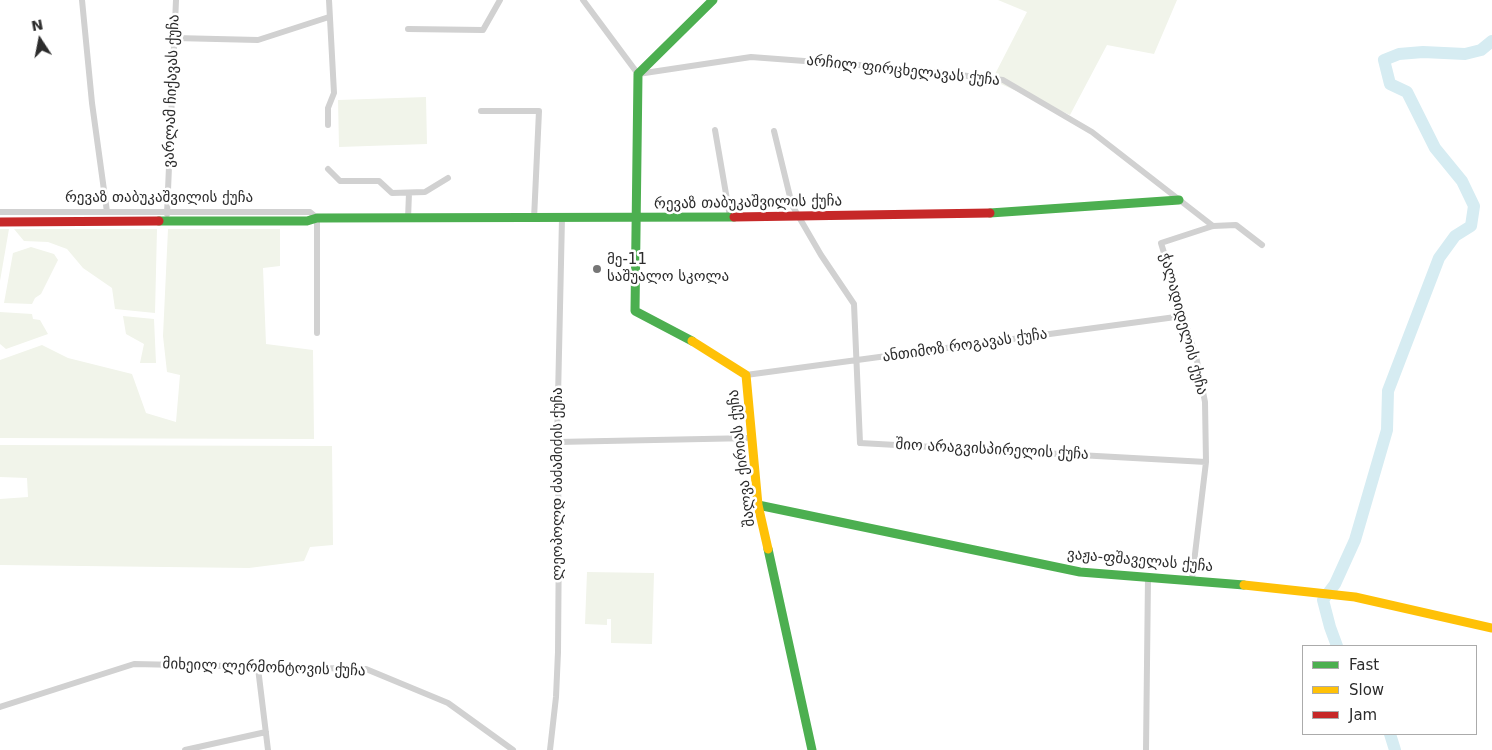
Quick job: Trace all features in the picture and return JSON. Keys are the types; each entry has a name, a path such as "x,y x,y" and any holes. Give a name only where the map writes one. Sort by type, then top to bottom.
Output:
{"street":[{"path":"82,0 92,103 107,212"},
{"name":"ვარლამ ჩიქავას ქუჩა","path":"167,222 176,0"},
{"path":"328,125 328,108 334,93 329,0"},
{"path":"408,29 483,30 500,0"},
{"path":"583,0 638,74 713,0"},
{"path":"175,38 258,40 329,17"},
{"name":"არჩილ ფირცხელავას ქუჩა","path":"638,74 751,58 898,68 1003,80 1092,132 1213,226"},
{"name":"შალვა ქირიას ქუჩა","path":"638,74 638,218 635,310 706,348 746,375 758,506 812,750"},
{"path":"481,111 539,111 534,219"},
{"path":"714,130 730,217"},
{"path":"774,131 792,205 820,255 854,304 858,361"},
{"path":"328,169 340,181 379,181 392,193 425,192 448,178"},
{"path":"408,219 410,193"},
{"name":"რევაზ თაბუკაშვილის ქუჩა","path":"0,222 307,221 317,218 534,219 1011,213 1179,200"},
{"name":"რევაზ თაბუკაშვილის ქუჩა","path":"0,212 308,212 317,218"},
{"path":"317,218 317,333"},
{"name":"ლეოპოლდ ძაძამიძის ქუჩა","path":"550,750 556,697 558,652 559,527 557,442 562,218"},
{"path":"1213,226 1236,225 1262,245"},
{"name":"ჭალადიდელის ქუჩა","path":"1192,579 1206,462 1205,402 1197,361 1161,244 1213,226"},
{"name":"ანთიმოზ როგავას ქუჩა","path":"746,375 1183,316"},
{"name":"შიო არაგვისპირელის ქუჩა","path":"858,361 860,443 1206,462"},
{"path":"557,442 752,438"},
{"name":"ვაჟა-ფშაველას ქუჩა","path":"758,506 1080,572 1192,579 1304,590 1355,597 1492,628"},
{"path":"1146,750 1148,577"},
{"name":"მიხეილ ლერმონტოვის ქუჩა","path":"0,707 134,664 366,669 448,702 512,750"},
{"path":"258,668 268,750"},
{"path":"185,750 266,732"}],"shaded area":[{"path":"998,0 1177,0 1154,54 1107,45 1070,115 992,80 1027,12"},
{"path":"426,97 427,144 339,147 338,100"},
{"path":"0,229 9,229 0,281"},
{"path":"14,229 157,229 155,313 115,309 112,288 83,268 67,249 48,242 24,241"},
{"path":"168,229 280,229 280,266 263,268 266,344 313,350 314,439 0,438 0,360 42,345 68,358 132,374 146,413 176,422 180,375 167,372 163,336"},
{"path":"31,247 54,254 58,260 41,294 35,298 32,304 4,303 13,253"},
{"path":"0,312 32,314 33,319 40,320 48,334 6,349 0,344"},
{"path":"123,316 154,319 156,363 140,363 144,344 126,334"},
{"path":"0,445 332,446 333,545 310,547 304,561 249,568 0,565 0,499 28,497 27,478 0,477"},
{"path":"587,572 654,573 652,644 611,643 611,619 607,619 607,625 585,624"}],"waterway":[{"path":"1337,645 1323,600 1335,584 1355,540 1387,430 1388,391 1439,258 1455,236 1471,226 1474,206 1462,181 1435,148 1407,92 1390,84 1384,60 1399,54 1423,52 1465,54 1481,50 1492,41"},
{"path":"1390,735 1395,750"}],"traffic: fast":[{"path":"692,341 635,311 638,74 713,0"},
{"path":"990,213 1179,200"},
{"path":"159,221 307,221 317,218 734,217"},
{"path":"758,505 1080,572 1244,585"},
{"path":"768,549 812,750"}],"traffic: slow":[{"path":"692,341 746,375 758,505 768,549"},
{"path":"1244,585 1355,597 1492,628"}],"traffic: jam":[{"path":"734,217 990,213"},
{"path":"0,222 159,221"}],"place":[{"name":"მე-11 საშუალო სკოლა","path":"597,269"}]}
